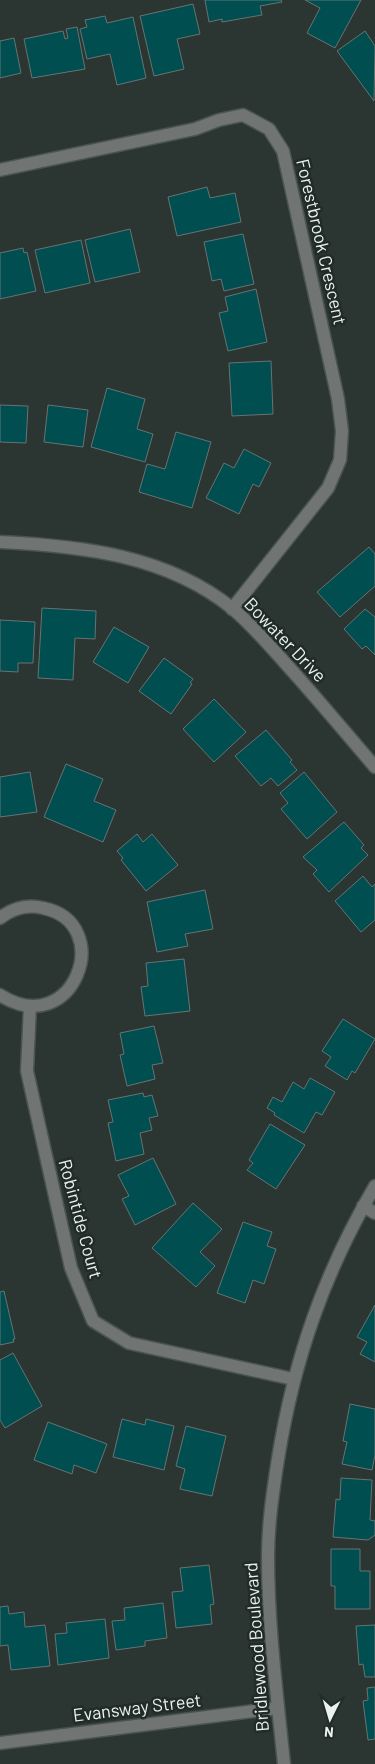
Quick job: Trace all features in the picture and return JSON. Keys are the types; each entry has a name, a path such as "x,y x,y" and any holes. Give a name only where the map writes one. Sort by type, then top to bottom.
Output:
{"street":[{"name":"Forestbrook Crescent","path":"0,170 195,129 219,120 243,115 269,129 283,150 338,399 342,431 340,460 328,488 232,609"},
{"name":"Bowater Drive","path":"0,542 57,545 97,550 136,560 178,576 232,609 260,635 375,767"},
{"path":"0,918 16,908 34,906 51,909 64,917 74,929 81,943 83,959 79,974 71,988 60,998 45,1005 30,1006 13,1003 0,994"},
{"name":"Robintide Court","path":"30,1006 26,1071 71,1268 93,1321 129,1343 293,1379"},
{"name":"Bridlewood Boulevard","path":"284,1764 269,1606 268,1554 273,1490 293,1379 322,1290 363,1206 375,1186"},
{"path":"363,1206 375,1213"},
{"name":"Evansway Street","path":"0,1743 278,1708"}],"building":[{"path":"205,0 281,0 282,2 260,6 262,15 222,22 222,19 209,22"},
{"path":"305,0 361,0 335,48 307,33 320,8"},
{"path":"193,4 200,34 177,39 184,69 154,76 140,16"},
{"path":"105,16 107,23 133,17 146,78 117,85 110,54 87,59 80,29 87,27 85,20"},
{"path":"77,27 85,69 32,78 24,39 63,31 65,39 68,38 66,29"},
{"path":"365,31 375,46 374,101 337,51"},
{"path":"14,38 21,73 0,78 0,41"},
{"path":"207,187 210,198 235,193 241,222 177,236 168,197"},
{"path":"130,229 140,272 95,282 85,240"},
{"path":"243,234 254,284 224,291 221,279 212,281 204,242"},
{"path":"81,240 90,283 45,293 35,250"},
{"path":"23,248 24,253 27,252 36,291 0,299 0,253"},
{"path":"256,289 267,342 228,351 219,313 228,311 225,297"},
{"path":"271,361 273,414 232,416 229,363"},
{"path":"107,388 145,399 137,429 153,434 145,462 91,447"},
{"path":"0,405 28,406 26,443 0,442"},
{"path":"48,405 88,410 83,447 44,442"},
{"path":"176,432 211,442 192,508 139,492 147,464 165,469"},
{"path":"244,449 271,463 259,487 253,484 239,514 206,498 224,463 234,468"},
{"path":"369,547 375,554 375,586 340,617 317,592"},
{"path":"42,608 96,611 95,639 75,638 73,680 38,678"},
{"path":"365,609 375,617 375,655 366,646 362,649 344,629"},
{"path":"0,620 35,622 33,663 18,663 18,672 0,671"},
{"path":"114,627 149,647 128,683 93,662"},
{"path":"164,658 193,679 190,683 192,684 171,714 139,691"},
{"path":"214,699 246,732 214,762 183,729"},
{"path":"266,730 292,760 290,762 297,770 278,786 271,778 261,786 235,756"},
{"path":"66,764 103,779 94,801 116,810 103,842 44,817"},
{"path":"30,772 37,812 0,817 0,777"},
{"path":"304,772 337,812 307,839 281,809 288,803 280,793"},
{"path":"344,822 364,845 361,848 368,855 329,892 313,874 317,870 303,857"},
{"path":"137,834 143,842 152,834 178,865 146,891 121,860 123,858 117,851"},
{"path":"363,876 372,887 375,884 375,920 361,932 335,901"},
{"path":"205,890 213,929 185,934 188,946 157,952 147,902"},
{"path":"184,959 190,1011 145,1016 141,987 148,986 146,963"},
{"path":"343,1019 375,1039 355,1073 352,1071 347,1080 325,1066 331,1057 322,1051"},
{"path":"154,1026 163,1063 152,1065 155,1079 127,1086 120,1055 124,1054 120,1033"},
{"path":"310,1078 335,1092 322,1115 316,1112 304,1133 274,1115 275,1113 267,1108 273,1097 282,1102 293,1082 304,1089"},
{"path":"143,1093 144,1097 152,1095 158,1116 149,1118 152,1130 140,1133 144,1154 116,1161 108,1123 113,1122 108,1100"},
{"path":"270,1124 305,1145 276,1189 247,1170 253,1163 249,1160"},
{"path":"153,1158 176,1204 135,1225 122,1199 129,1196 118,1175"},
{"path":"193,1203 222,1229 200,1252 215,1266 196,1287 152,1248"},
{"path":"243,1222 272,1232 267,1246 276,1249 264,1284 253,1280 245,1303 217,1293"},
{"path":"4,1291 15,1339 13,1339 14,1342 0,1345 0,1292"},
{"path":"375,1305 375,1362 360,1354 367,1342 357,1337"},
{"path":"13,1353 42,1406 5,1428 0,1420 0,1360"},
{"path":"350,1404 375,1409 375,1455 372,1470 342,1464 347,1442 343,1441"},
{"path":"122,1419 145,1425 146,1419 174,1426 164,1470 113,1457"},
{"path":"48,1422 107,1444 96,1473 74,1465 72,1474 34,1460"},
{"path":"186,1426 226,1436 212,1496 180,1489 185,1469 176,1466"},
{"path":"341,1478 372,1480 370,1520 375,1521 375,1535 368,1540 333,1537 336,1499 340,1500"},
{"path":"331,1549 360,1549 360,1571 370,1571 370,1609 335,1609 335,1586 331,1586"},
{"path":"209,1565 214,1604 210,1605 212,1624 176,1628 172,1592 183,1591 180,1568"},
{"path":"163,1603 167,1638 145,1641 145,1646 116,1650 112,1621 125,1620 124,1608"},
{"path":"8,1606 9,1614 24,1612 25,1627 45,1625 50,1666 11,1670 8,1645 0,1646 0,1607"},
{"path":"105,1619 109,1658 58,1665 55,1634 67,1633 66,1623"},
{"path":"375,1625 375,1677 365,1677 363,1664 359,1665 356,1626"},
{"path":"375,1687 375,1739 368,1740 363,1701 368,1700 367,1688"}]}
